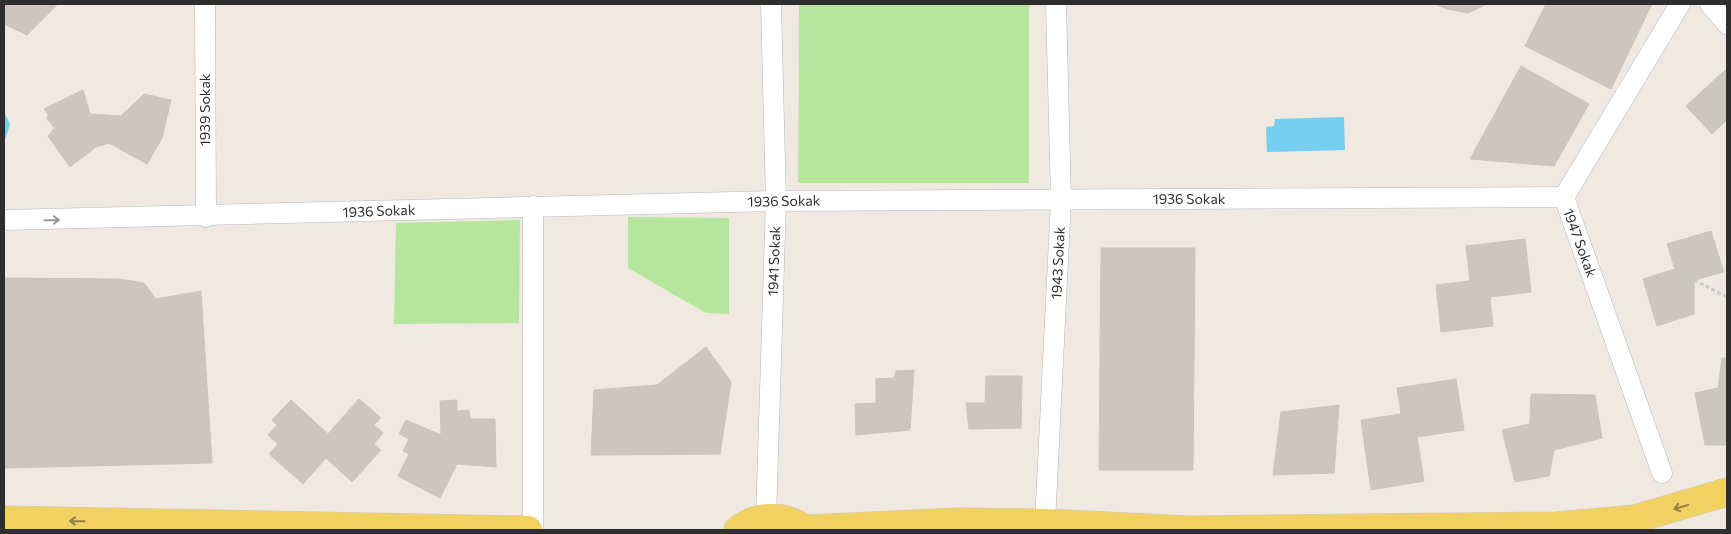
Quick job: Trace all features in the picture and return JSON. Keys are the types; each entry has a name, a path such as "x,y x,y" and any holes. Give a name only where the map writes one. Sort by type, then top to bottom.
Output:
{"main road":[{"path":"738,530 754,521 766,518 787,520 806,530 957,522 1045,522 1190,530 1556,526 1635,519 1727,492"},
{"path":"4,520 528,530"}],"street":[{"name":"1939 Sokak","path":"205,4 206,217"},
{"name":"1941 Sokak","path":"766,518 776,201 771,4"},
{"name":"1943 Sokak","path":"1045,522 1061,200 1056,4"},
{"name":"1947 Sokak","path":"1662,473 1564,197 1680,4"},
{"path":"1710,4 1727,24"},
{"name":"1936 Sokak","path":"4,220 206,217 533,206 776,201 1564,197"},
{"path":"533,206 533,530"}],"path":[{"path":"1694,280 1727,297"}],"green space":[{"path":"799,4 1029,4 1029,183 798,183"},
{"path":"628,217 729,218 729,314 706,313 628,268"},
{"path":"520,220 519,323 394,324 396,223"}],"water":[{"path":"4,112 10,124 4,143"},
{"path":"1344,117 1345,150 1267,152 1266,127 1274,126 1275,119"}],"building":[{"path":"4,4 58,4 27,35 4,24"},
{"path":"1435,4 1487,4 1468,13 1447,9"},
{"path":"1546,4 1652,4 1611,89 1525,46"},
{"path":"1521,66 1589,104 1554,166 1470,159"},
{"path":"1725,70 1727,72 1727,120 1712,134 1686,106"},
{"path":"83,90 90,114 121,116 144,94 171,100 162,138 147,164 109,143 96,147 70,167 48,136 55,128 47,119 48,114 44,109"},
{"path":"1711,231 1724,272 1694,280 1694,314 1657,326 1643,279 1675,269 1667,244"},
{"path":"1525,239 1531,292 1490,297 1493,326 1441,332 1436,285 1470,281 1466,246"},
{"path":"1101,248 1195,248 1193,470 1099,470"},
{"path":"4,278 119,279 144,283 156,299 201,291 212,463 4,468"},
{"path":"706,347 731,382 720,454 591,455 594,390 657,385"},
{"path":"1722,358 1727,358 1727,445 1705,445 1695,393 1718,388"},
{"path":"914,370 910,430 856,435 855,404 876,403 876,379 894,378 896,371"},
{"path":"986,376 1022,376 1021,428 969,429 966,403 985,403"},
{"path":"1456,379 1464,430 1417,437 1424,481 1371,490 1361,420 1401,414 1397,388"},
{"path":"1531,394 1595,395 1602,438 1554,450 1549,476 1515,482 1502,430 1530,424"},
{"path":"359,399 381,418 374,425 383,433 374,444 381,450 352,482 326,458 303,484 269,454 278,444 268,435 277,425 272,420 291,400 328,434"},
{"path":"457,400 457,411 469,410 470,419 495,419 496,467 457,464 440,498 398,476 409,454 403,451 409,439 399,434 406,420 441,435 440,401"},
{"path":"1339,405 1334,473 1273,475 1281,412"}]}
